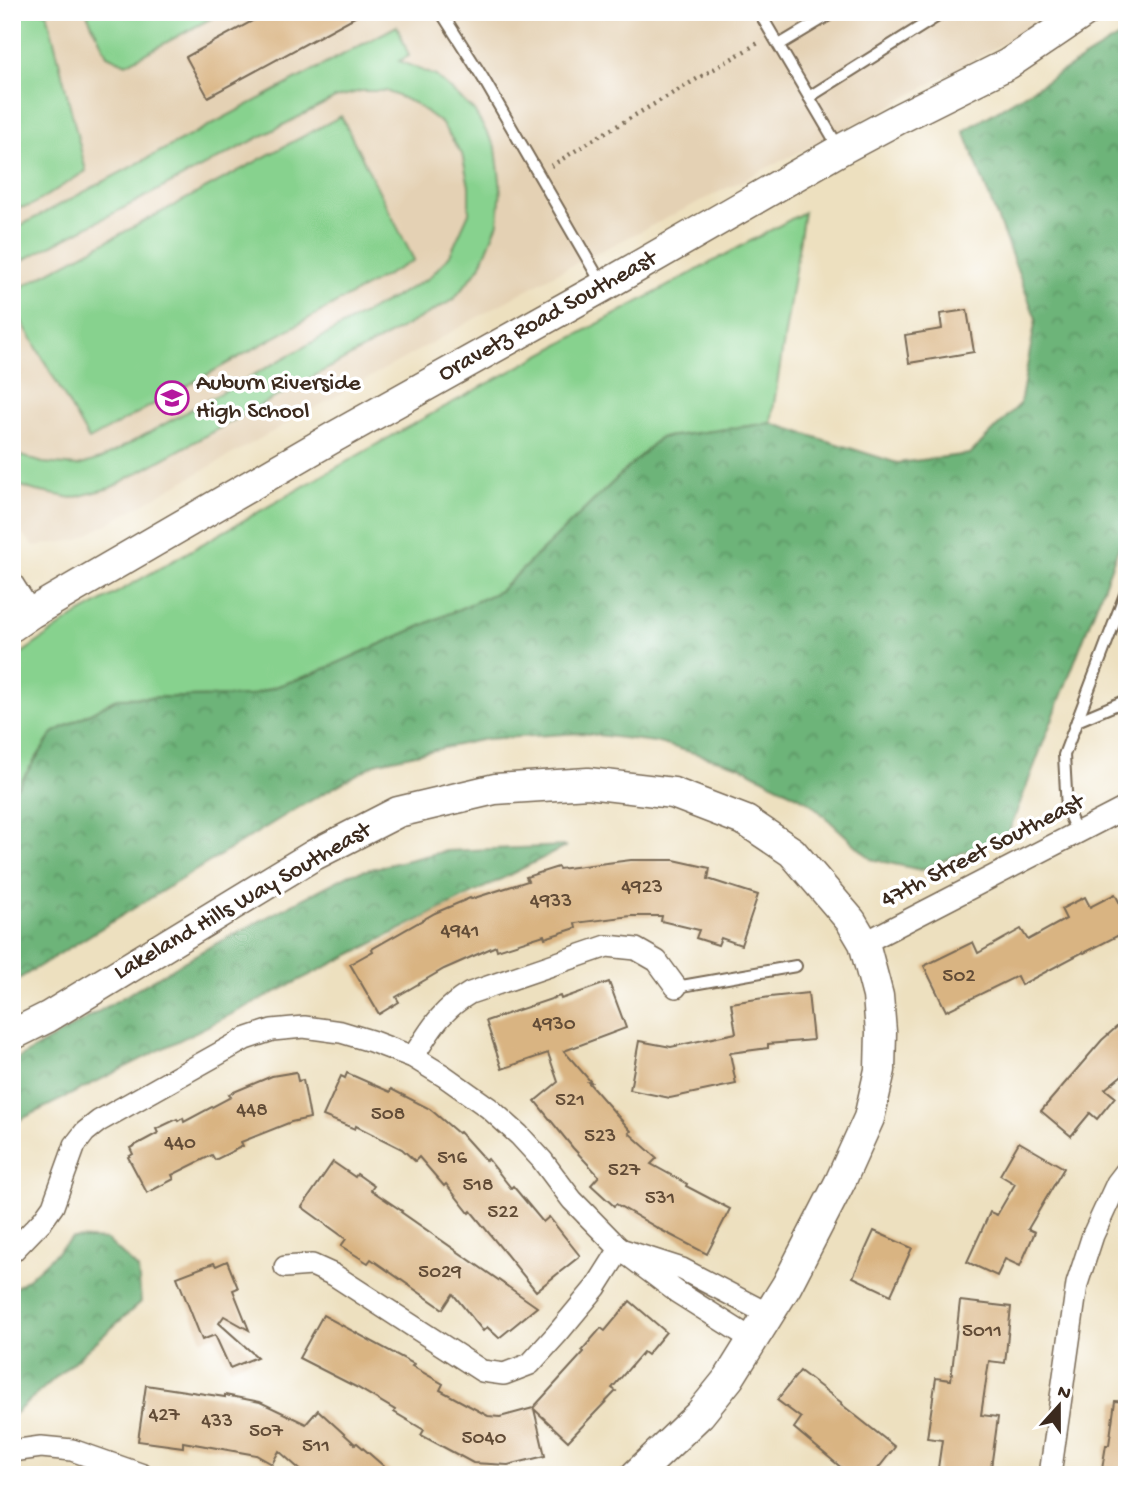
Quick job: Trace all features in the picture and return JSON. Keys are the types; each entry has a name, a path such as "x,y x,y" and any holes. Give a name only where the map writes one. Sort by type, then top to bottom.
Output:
{"street":[{"name":"Oravetz Road Southeast","path":"22,620 334,437 840,150 1008,64 1085,12"},
{"path":"12,583 22,620"},
{"name":"Lakeland Hills Way Southeast","path":"12,1035 48,1017 314,855 398,812 495,789 588,783 673,793 746,821 792,852 851,920 864,943 878,996 881,1032 880,1070 869,1118 788,1285 729,1378 700,1414 636,1475"},
{"name":"47th Street Southeast","path":"864,943 1127,807"},
{"path":"414,1057 438,1018 456,1001 470,993 607,946 636,949 657,961 676,988"},
{"path":"12,1252 53,1206 75,1145 85,1132 99,1121 245,1039 272,1030 303,1027 341,1032 371,1041 414,1057 444,1076 489,1108 519,1135 572,1200 620,1249 677,1292 753,1340"},
{"path":"1049,1475 1077,1284 1093,1235 1127,1170"},
{"path":"620,1249 682,1269 770,1315"},
{"path":"285,1267 312,1265 334,1275 482,1371 504,1374 530,1364 596,1287 620,1249"},
{"path":"12,1451 41,1447 72,1450 143,1475"}],"lane":[{"path":"441,12 483,78 604,286"},
{"path":"759,12 840,150"},
{"path":"776,40 834,12"},
{"path":"809,97 944,12"},
{"path":"1077,832 1067,810 1064,755 1127,589"},
{"path":"1077,721 1127,700"},
{"path":"676,988 796,966"}],"path":[{"path":"538,174 591,141 776,40"}],"shaded area":[{"name":"Auburn Riverside High School","path":"12,12 1049,12 1018,35 887,108 555,274 78,540 34,546 12,523"}],"green space":[{"path":"12,12 47,12 86,171 30,206 12,209"},
{"path":"86,12 223,12 126,64 107,55"},
{"path":"397,26 409,56 399,61 436,76 474,111 496,148 501,188 498,223 480,267 453,300 110,488 72,498 12,483 12,453 43,463 78,466 103,458 429,278 450,255 469,213 469,186 462,154 441,123 414,103 386,91 361,91 335,98 12,266 12,230"},
{"path":"1127,32 1127,526 1008,834 921,870 871,859 809,802 740,766 655,742 581,733 485,739 379,762 289,813 12,983 12,795 53,733 118,698 249,696 313,674 500,591 659,438 771,423 897,463 970,454 1020,404 1036,319 964,131"},
{"path":"341,116 414,260 89,440 12,304 12,292"},
{"path":"804,212 771,423 659,438 500,591 313,674 248,696 118,698 53,733 12,795 12,660 74,617 404,429"},
{"path":"567,846 12,1124 12,1062 206,949 350,874 446,851"},
{"path":"72,1238 107,1240 138,1269 141,1302 12,1416 12,1290"}],"building":[{"path":"269,12 364,12 208,97 186,57"},
{"path":"967,310 974,352 909,363 905,335 942,329 940,314"},
{"path":"631,860 674,860 710,868 708,879 758,895 741,945 721,938 718,945 696,938 699,930 661,921 662,916 631,916 575,923 576,928 497,950 496,946 444,969 396,997 399,1002 379,1014 350,964 435,913 470,898 528,881 526,877 558,867"},
{"path":"1115,894 1127,917 1127,931 1021,985 1017,976 946,1011 924,966 973,942 978,953 1021,929 1028,940 1066,919 1061,909 1085,897 1090,907"},
{"path":"609,982 626,1028 564,1051 631,1131 629,1133 657,1158 651,1164 730,1209 707,1254 616,1204 614,1206 591,1185 599,1176 535,1101 558,1082 548,1053 502,1069 486,1021"},
{"path":"808,993 813,1040 768,1044 768,1048 730,1053 736,1084 670,1098 630,1090 639,1041 671,1047 736,1033 731,1003"},
{"path":"1127,1018 1127,1071 1105,1089 1115,1097 1097,1119 1090,1113 1071,1136 1041,1111 1102,1040"},
{"path":"296,1072 298,1081 303,1080 310,1118 291,1122 241,1142 243,1146 215,1160 212,1155 172,1175 174,1179 147,1193 128,1157 133,1154 130,1148 158,1133 156,1129 177,1119 178,1121 183,1118 184,1122 231,1097 229,1094 272,1076"},
{"path":"347,1073 390,1092 391,1089 430,1109 460,1132 486,1161 488,1159 511,1188 513,1186 543,1222 549,1217 580,1256 536,1291 471,1211 469,1213 446,1184 444,1186 419,1157 415,1161 402,1149 356,1126 355,1129 323,1116 341,1076 345,1078"},
{"path":"1019,1142 1064,1168 1028,1229 1035,1232 1020,1266 1005,1259 997,1276 967,1262 990,1212 997,1215 1015,1184 1000,1175"},
{"path":"333,1162 374,1186 371,1190 537,1307 499,1338 487,1327 483,1331 453,1294 443,1309 371,1259 368,1263 341,1246 346,1239 302,1207"},
{"path":"874,1231 912,1248 891,1295 853,1277"},
{"path":"227,1261 238,1288 233,1290 249,1330 224,1316 219,1323 257,1357 230,1368 215,1335 202,1340 177,1277"},
{"path":"630,1301 666,1332 647,1355 643,1352 612,1388 616,1391 568,1441 534,1409 545,1456 508,1465 473,1463 421,1435 424,1430 394,1412 395,1410 299,1358 323,1315 414,1364 412,1366 443,1384 440,1390 488,1416 500,1417 533,1408 584,1352 582,1350 601,1328 605,1331"},
{"path":"960,1301 1011,1307 1005,1363 989,1361 981,1415 998,1417 990,1475 937,1475 942,1440 927,1438 936,1378 951,1380"},
{"path":"800,1371 895,1447 873,1475 850,1475 794,1428 801,1418 777,1400"},
{"path":"146,1385 260,1402 306,1424 318,1410 394,1475 306,1475 279,1451 272,1464 256,1455 183,1442 183,1447 138,1441"},
{"path":"1115,1401 1127,1402 1127,1475 1101,1475 1106,1445 1109,1445"}],"place":[{"name":"Auburn Riverside High School","path":"172,398"}]}
